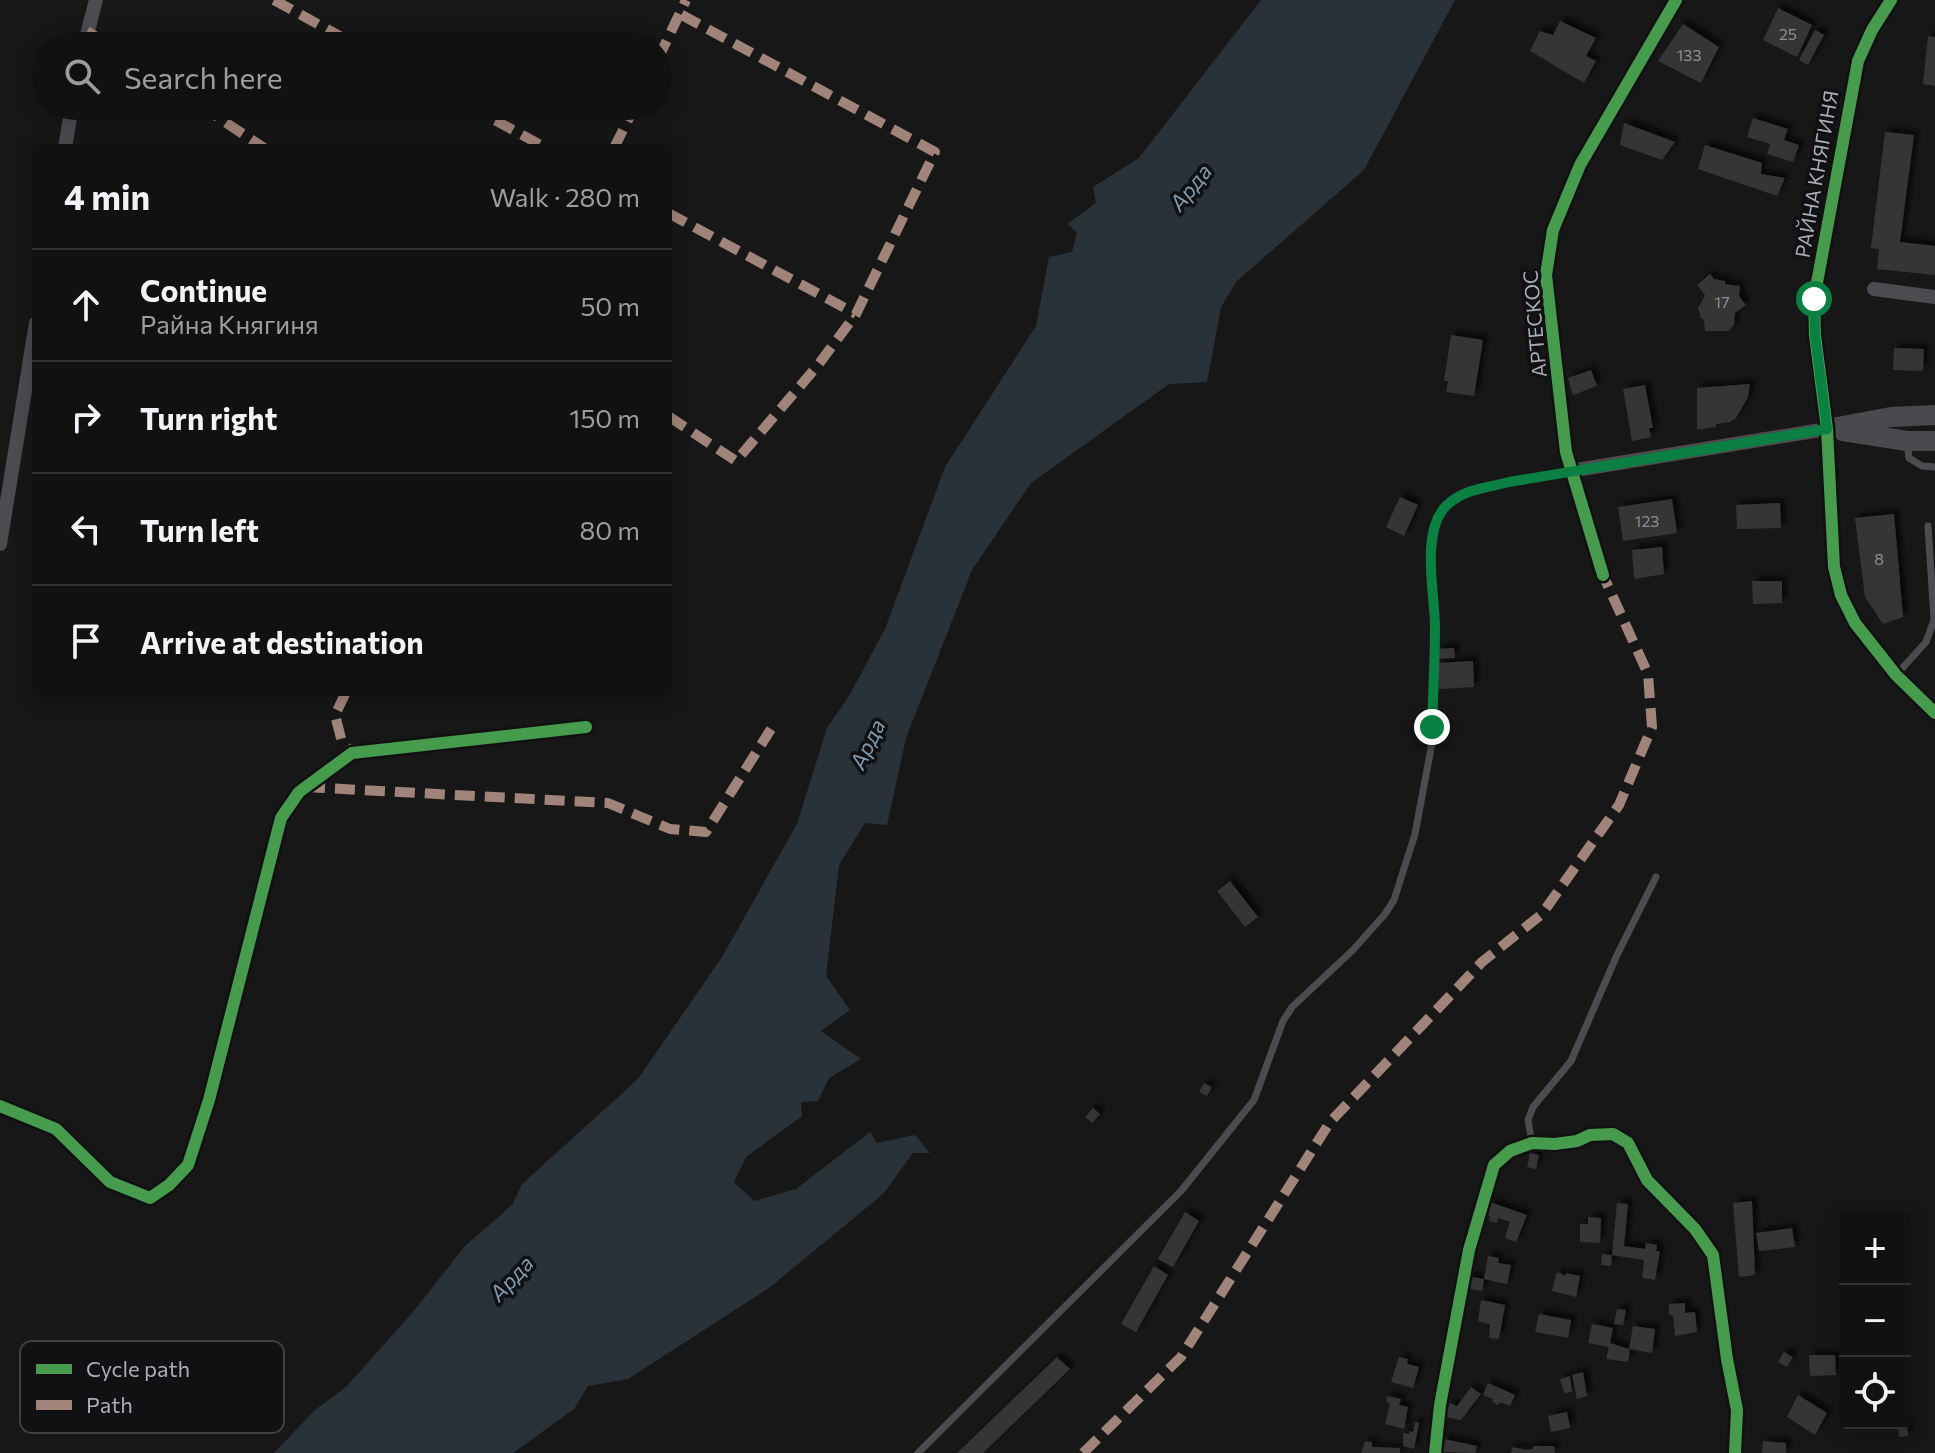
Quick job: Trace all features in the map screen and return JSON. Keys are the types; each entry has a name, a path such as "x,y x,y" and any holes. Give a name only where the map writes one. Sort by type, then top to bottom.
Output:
{"main road":[{"path":"1827,429 1891,417 1935,415"},
{"path":"1827,429 1907,441 1935,441"}],"street":[{"path":"88,32 96,0"},
{"name":"АРТЕСКОС","path":"1603,575 1570,471 1546,275 1553,230 1580,165 1676,0"},
{"name":"РАЙНА КНЯГИНЯ","path":"1891,0 1872,30 1858,61 1814,299 1815,335 1827,429 1834,567 1841,595 1855,623 1896,675 1935,713"},
{"path":"66,144 70,120"},
{"path":"1874,289 1935,297"},
{"path":"0,544 32,348"},
{"path":"1570,471 1827,429"},
{"path":"0,1106 56,1129 110,1182 150,1198 169,1185 188,1165 209,1100 281,818 299,792 352,753 586,727"},
{"path":"1435,1453 1440,1405 1469,1250 1494,1165 1510,1151 1532,1143 1555,1144 1577,1141 1590,1135 1613,1134 1628,1143 1647,1180 1695,1229 1713,1255 1737,1410 1735,1453"}],"lane":[{"path":"1907,441 1909,458 1922,466 1935,467"},
{"path":"918,1453 1181,1191 1254,1100 1283,1021 1292,1007 1353,950 1385,914 1398,888 1415,834 1432,743 1435,625 1431,560 1437,517 1457,497 1470,490 1570,471"},
{"path":"1896,675 1926,642 1934,620 1928,526"},
{"path":"1532,1143 1528,1120 1533,1107 1571,1061 1617,955 1656,877"}],"water":[{"name":"Арда","path":"1261,0 1455,0 1364,170 1237,281 1221,307 1207,382 1169,384 1031,483 972,570 906,738 887,825 865,823 839,865 826,976 850,1010 821,1031 861,1059 829,1078 818,1101 801,1102 802,1116 746,1157 734,1182 754,1201 796,1189 870,1132 877,1143 915,1135 930,1153 913,1153 883,1194 769,1288 628,1379 588,1386 574,1409 513,1453 274,1453 315,1410 346,1387 413,1312 465,1246 512,1205 522,1184 638,1079 722,957 797,824 827,728 849,696 885,629 945,467 1036,326 1049,257 1072,252 1077,232 1067,224 1096,203 1093,187 1139,158"}],"building":[{"path":"1778,8 1812,25 1797,57 1763,40"},
{"path":"1560,21 1596,38 1586,56 1596,61 1584,83 1530,51 1540,31 1553,35"},
{"path":"1683,24 1719,47 1701,83 1658,61"},
{"path":"1815,30 1824,35 1808,65 1799,60"},
{"path":"1928,36 1935,37 1935,86 1923,84"},
{"path":"1753,118 1788,129 1784,140 1799,145 1793,162 1767,154 1770,144 1747,137"},
{"path":"1624,123 1675,142 1662,160 1620,145"},
{"path":"1885,132 1914,135 1900,242 1935,246 1935,275 1877,269 1879,249 1871,248"},
{"path":"1705,145 1762,163 1761,174 1785,178 1777,196 1698,169"},
{"path":"1710,274 1714,279 1725,281 1725,284 1740,286 1739,296 1746,305 1735,313 1734,325 1728,331 1705,331 1698,308 1705,295 1697,285"},
{"path":"1451,335 1483,340 1474,396 1446,392 1448,381 1444,381"},
{"path":"1894,348 1924,349 1923,371 1893,370"},
{"path":"1591,370 1597,386 1573,395 1568,378"},
{"path":"1750,384 1748,397 1736,418 1716,424 1716,427 1697,430 1697,388"},
{"path":"1645,385 1653,428 1649,428 1651,437 1632,441 1623,389"},
{"path":"1400,497 1418,505 1404,536 1386,527"},
{"path":"1672,499 1677,533 1623,541 1618,507"},
{"path":"1780,503 1781,528 1737,529 1736,505"},
{"path":"1894,514 1903,617 1883,624 1865,597 1855,518"},
{"path":"1662,547 1664,574 1634,579 1632,550"},
{"path":"1752,581 1782,581 1782,603 1753,604"},
{"path":"1454,648 1455,658 1437,659 1437,649"},
{"path":"1473,661 1474,687 1439,689 1438,663"},
{"path":"1230,881 1258,917 1245,927 1217,891"},
{"path":"1204,1083 1212,1087 1207,1096 1199,1092"},
{"path":"1093,1108 1100,1114 1092,1123 1085,1117"},
{"path":"1530,1153 1539,1155 1536,1169 1527,1167"},
{"path":"1752,1201 1755,1275 1739,1277 1733,1203"},
{"path":"1490,1202 1527,1215 1516,1242 1505,1238 1510,1222 1498,1218 1497,1223 1489,1221 1490,1216 1484,1214"},
{"path":"1617,1203 1628,1204 1624,1246 1645,1249 1646,1243 1657,1245 1656,1251 1660,1251 1655,1280 1642,1278 1644,1260 1612,1255"},
{"path":"1185,1212 1199,1221 1173,1267 1158,1259"},
{"path":"1588,1217 1601,1218 1600,1243 1580,1242 1580,1224 1588,1224"},
{"path":"1792,1228 1795,1247 1759,1251 1756,1233"},
{"path":"1602,1254 1612,1255 1611,1266 1601,1265"},
{"path":"1488,1256 1499,1258 1498,1263 1511,1265 1507,1284 1484,1279"},
{"path":"1154,1266 1168,1275 1136,1332 1121,1324"},
{"path":"1559,1272 1564,1276 1566,1273 1580,1276 1576,1297 1552,1291"},
{"path":"1467,1276 1484,1279 1482,1291 1466,1288"},
{"path":"1481,1300 1505,1305 1499,1339 1489,1338 1490,1324 1478,1321"},
{"path":"1685,1303 1685,1313 1695,1312 1697,1332 1675,1336 1669,1304"},
{"path":"1617,1309 1626,1310 1623,1325 1614,1324"},
{"path":"1539,1314 1571,1320 1568,1338 1535,1332"},
{"path":"1592,1324 1613,1328 1610,1343 1629,1349 1633,1326 1655,1329 1652,1353 1630,1349 1628,1362 1606,1359 1609,1347 1588,1343"},
{"path":"1784,1352 1793,1357 1787,1367 1778,1362"},
{"path":"1809,1355 1835,1355 1836,1375 1810,1376"},
{"path":"1057,1357 1070,1369 983,1453 957,1453"},
{"path":"1399,1357 1408,1359 1407,1364 1419,1367 1413,1388 1391,1382"},
{"path":"1583,1372 1587,1396 1577,1399 1572,1375"},
{"path":"1570,1376 1572,1392 1564,1393 1560,1379"},
{"path":"1488,1383 1515,1395 1510,1406 1500,1402 1498,1405 1483,1395"},
{"path":"1471,1387 1481,1394 1461,1420 1444,1417 1450,1403 1457,1406"},
{"path":"1798,1395 1827,1413 1815,1435 1787,1417"},
{"path":"1387,1396 1401,1399 1399,1405 1408,1407 1404,1429 1385,1424 1390,1403 1386,1402"},
{"path":"1567,1412 1570,1428 1551,1432 1548,1416"},
{"path":"1415,1422 1419,1423 1414,1449 1403,1446 1403,1433 1413,1432"},
{"path":"1898,1429 1907,1429 1908,1436 1899,1437"},
{"path":"1444,1439 1477,1446 1475,1453 1442,1452"},
{"path":"1365,1441 1372,1442 1372,1447 1400,1448 1400,1453 1361,1453"},
{"path":"1763,1441 1786,1443 1786,1453 1762,1453"},
{"path":"1533,1446 1554,1446 1555,1453 1511,1453 1512,1447 1527,1450 1533,1449"}],"marked path":[{"path":"274,0 332,32"},
{"path":"671,32 686,0"},
{"path":"672,419 736,461 818,365 856,314 935,152 680,14"},
{"path":"222,120 258,144"},
{"path":"495,120 539,144"},
{"path":"616,144 628,120"},
{"path":"672,215 856,314"},
{"path":"1083,1453 1181,1357 1330,1122 1482,962 1542,914 1619,805 1652,727 1648,674 1603,575"},
{"path":"344,696 335,715 342,742 352,753"},
{"path":"305,787 608,803 670,829 706,832 771,729"}],"cycle path":[{"path":"1603,575 1566,452 1546,275 1553,230 1580,165 1676,0"},
{"path":"1891,0 1872,30 1858,61 1814,299 1815,335 1827,429 1834,567 1841,595 1855,623 1896,675 1935,713"},
{"path":"0,1106 56,1129 110,1182 150,1198 169,1185 188,1165 209,1100 281,818 299,792 352,753 586,727"},
{"path":"1435,1453 1440,1405 1469,1250 1494,1165 1510,1151 1532,1143 1555,1144 1577,1141 1590,1135 1613,1134 1628,1143 1647,1180 1695,1229 1713,1255 1737,1410 1735,1453"}],"route":[{"path":"1432,727 1435,625 1431,560 1437,517 1445,507 1470,490 1509,482 1827,429 1815,335 1814,299"}]}
